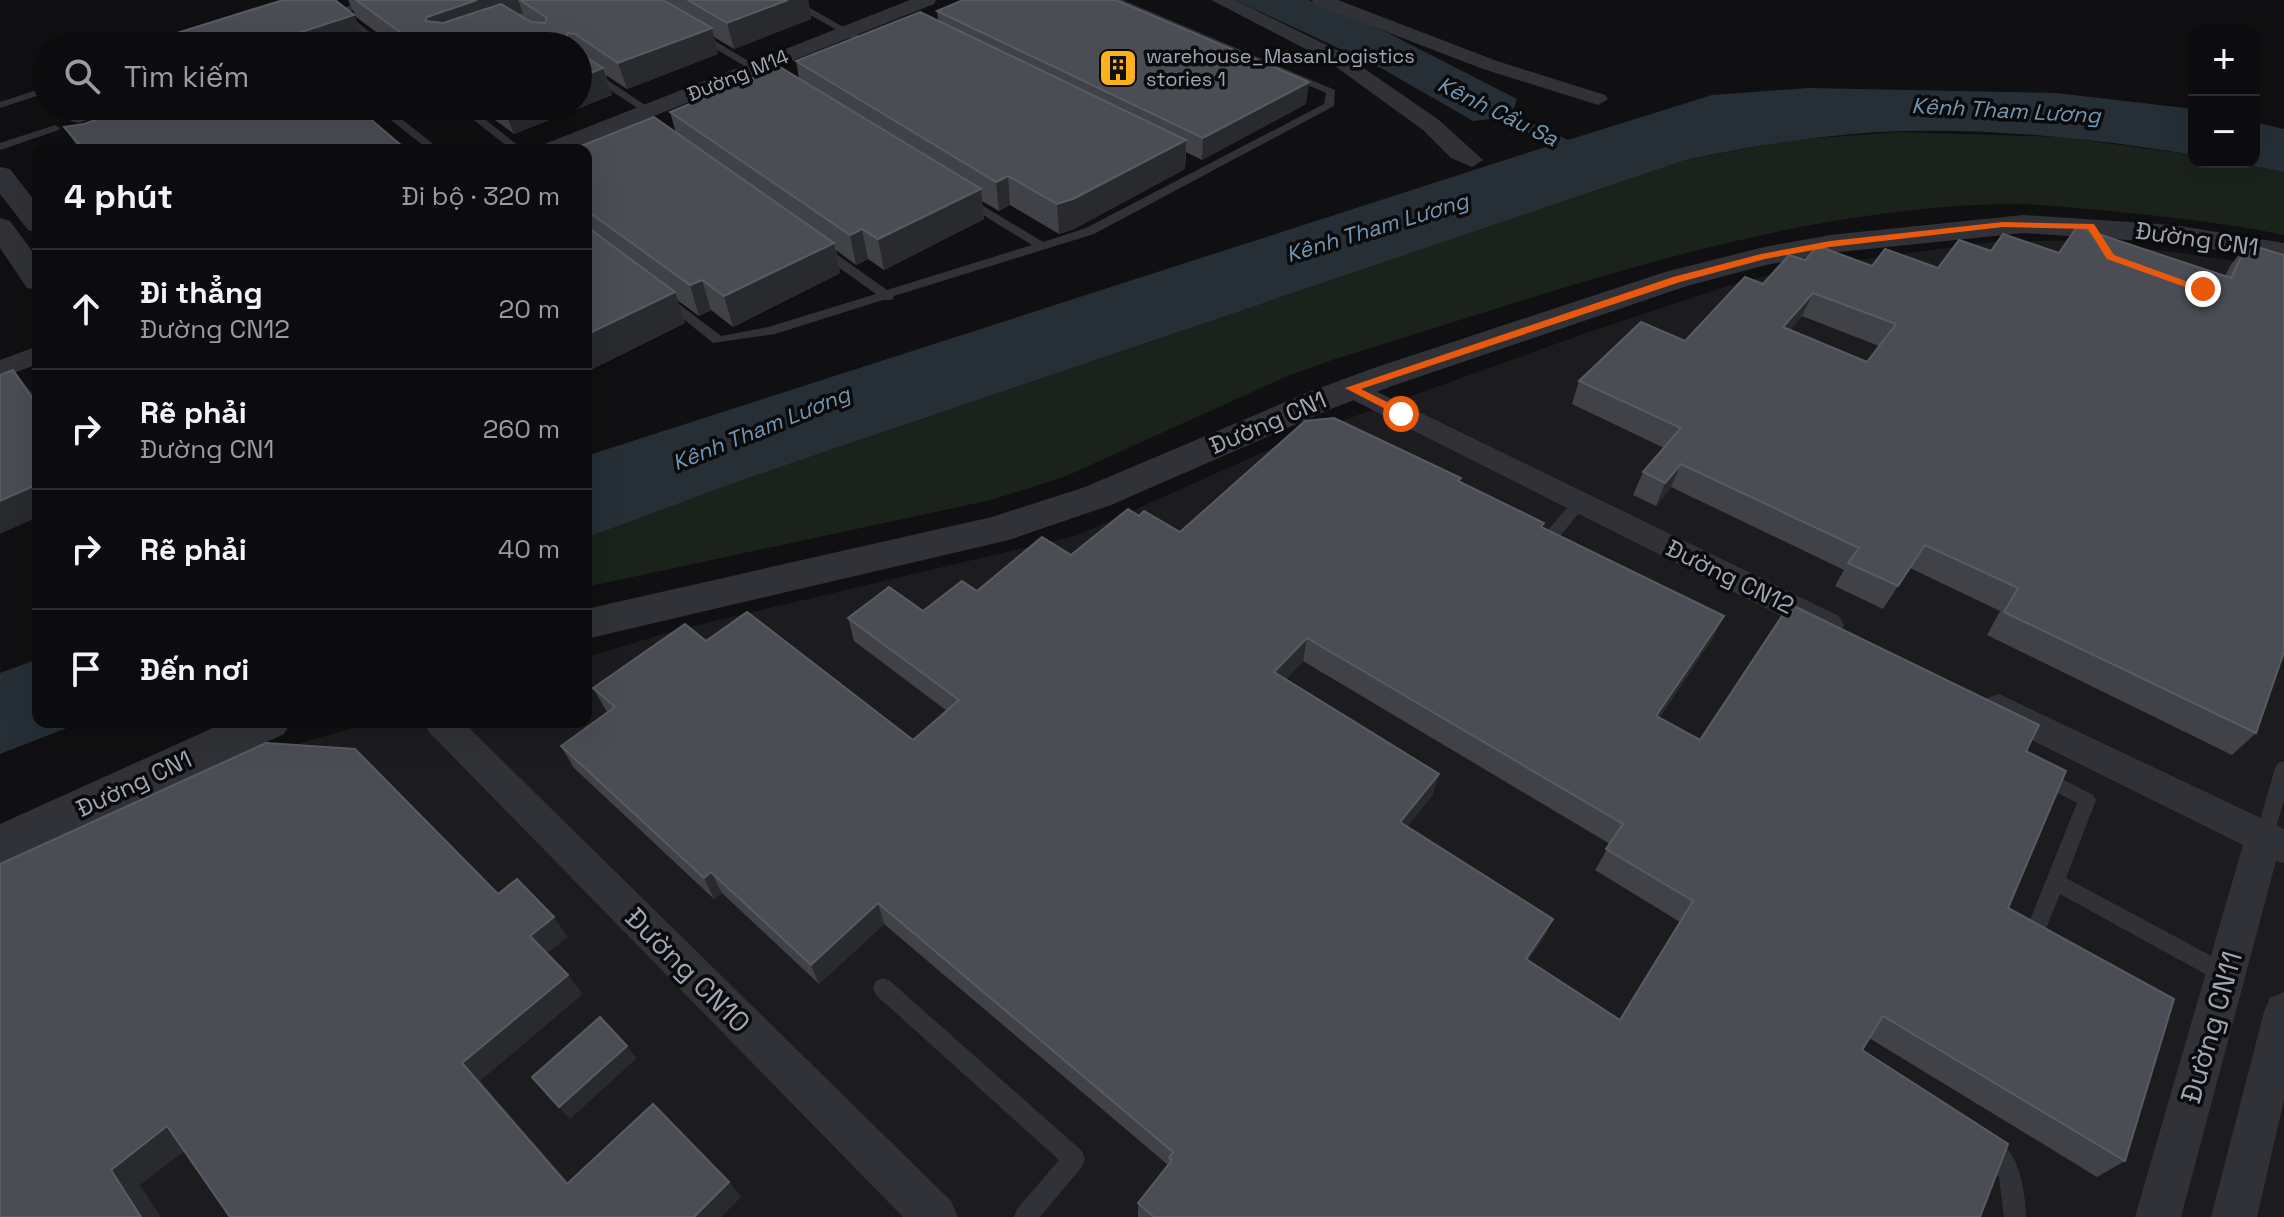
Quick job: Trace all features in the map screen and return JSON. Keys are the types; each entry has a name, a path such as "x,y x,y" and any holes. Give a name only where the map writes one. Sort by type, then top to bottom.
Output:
{"street":[{"name":"Đường M14","path":"567,144 643,118 755,68 847,32 897,18 927,0"},
{"path":"1220,0 1332,55 1431,125 1459,153 1472,160"},
{"path":"1321,0 1476,60 1598,99"},
{"path":"0,175 32,216"},
{"name":"Đường CN1","path":"592,623 996,530 1049,514 1351,388 1676,279 1764,256 1830,244 1984,226 2097,236 2190,236 2284,252"},
{"path":"0,227 32,272"},
{"path":"0,370 32,357"},
{"name":"Đường CN12","path":"1351,388 1850,635"},
{"path":"1979,698 2274,842"},
{"name":"Đường CN1","path":"0,846 256,728"},
{"name":"Đường CN10","path":"447,728 935,1217"},
{"name":"Đường CN11","path":"2158,1217 2226,975 2274,842"},
{"path":"2234,1217 2281,1033"}],"lane":[{"path":"364,32 339,12 372,0"},
{"path":"789,0 879,50"},
{"path":"658,293 718,340 770,331 888,297 1090,231 1329,106 1331,92 1115,0"},
{"path":"688,29 780,83"},
{"path":"866,56 892,45"},
{"path":"592,76 643,118"},
{"path":"0,105 32,95"},
{"path":"396,120 428,144"},
{"path":"479,120 511,144"},
{"path":"0,147 55,128"},
{"path":"1190,164 1204,171"},
{"path":"949,189 1043,247"},
{"path":"813,244 888,297"},
{"path":"1550,538 1579,503"},
{"path":"2274,842 2284,768"},
{"path":"2032,772 2087,800 2034,935"},
{"path":"2055,882 2226,975"},
{"path":"883,988 1074,1159 1025,1217"},
{"path":"1970,1130 2006,1163 2014,1184 2015,1217"}],"shaded area":[{"path":"1899,132 2061,137 2188,154 2188,168 2260,167 2284,172 2284,235 2176,218 2070,207 2002,204 1916,210 1831,222 1746,239 1579,283 1332,360 1290,375 1064,477 991,500 592,586 592,536 745,479 1685,160 1794,140"},
{"path":"1999,241 2069,241 2176,252 2284,269 2284,1217 0,1217 0,880 281,749 352,728 592,728 592,655 681,629 1078,535 1297,437 1589,332 1740,282 1806,267"}],"water":[{"name":"Kênh Tham Lương","path":"1235,0 1309,0 1388,33 1517,99 1512,113 1568,140 1712,95 1808,88 2056,93 2188,108 2188,154 2037,135 1918,131 1805,139 1685,160 745,479 592,536 592,454 1552,145 1500,118 1473,121 1381,68"},
{"path":"2260,123 2284,129 2284,172 2260,167"},
{"path":"32,661 32,728 67,728 0,754 0,673"}],"building":[{"path":"283,0 335,0 354,15 302,32 180,32"},
{"path":"356,0 477,0 427,17 425,21 443,23 501,4 531,22 545,23 547,18 520,0 663,0 712,28 618,63 592,45 592,32 400,32"},
{"path":"688,0 788,0 727,23"},
{"name":"warehouse_MasanLogistics stories 1","path":"963,0 1116,0 1309,82 1203,138 937,11"},
{"path":"920,12 1186,140 1073,199 1057,204 1008,176 996,182 796,61"},
{"path":"592,61 603,68 592,72"},
{"path":"780,67 981,189 878,239 862,229 850,235 670,112"},
{"path":"654,117 834,243 724,296 702,280 690,285 592,214 592,144 586,144"},
{"path":"95,120 372,120 400,144 79,144 64,127"},
{"path":"2077,227 2231,278 2247,244 2284,255 2284,652 2256,733 2004,612 2018,588 1925,545 1898,586 1848,563 1859,548 1681,464 1665,483 1643,472 1681,428 1579,381 1641,322 1685,341 1745,277 1763,284 1789,255 1805,260 1818,246 1872,266 1885,249 1938,268 1959,240 1991,251 2003,234 2059,253","holes":["1813,293 1896,324 1867,362 1783,327"]},
{"path":"592,230 675,292 592,332"},
{"path":"13,370 32,397 32,487 0,501 0,375"},
{"path":"1334,418 1461,478 1458,481 1544,523 1541,527 1724,616 1656,716 1700,740 1790,604 2039,725 2026,751 2066,771 2008,908 2174,999 2125,1161 1883,1016 1862,1050 2008,1144 1980,1217 1154,1217 1138,1203 1172,1160 1169,1158 1173,1152 878,903 811,965 711,872 704,878 561,746 586,728 592,728 592,724 615,707 593,688 685,624 706,641 747,612 913,740 959,700 848,618 889,587 923,611 962,581 977,591 1042,537 1071,555 1128,509 1139,516 1144,511 1180,532 1305,421","holes":["1307,638 1623,824 1606,849 1693,901 1620,1020 1526,959 1553,919 1400,822 1439,774 1274,672"]},
{"path":"266,743 355,749 498,894 517,879 554,917 530,936 568,975 462,1063 567,1184 653,1104 729,1182 694,1217 230,1217 167,1126 111,1170 141,1217 0,1217 0,864"},
{"path":"600,1017 627,1046 559,1107 532,1077"}],"place":[{"name":"warehouse_MasanLogistics stories 1","path":"1118,68"}],"route":[{"path":"1401,414 1351,388 1676,279 1764,256 1830,244 2003,224 2091,226 2110,257 2203,289"}],"water label":[{"name":"Kênh Cầu Sa","path":"1498,111"}]}
